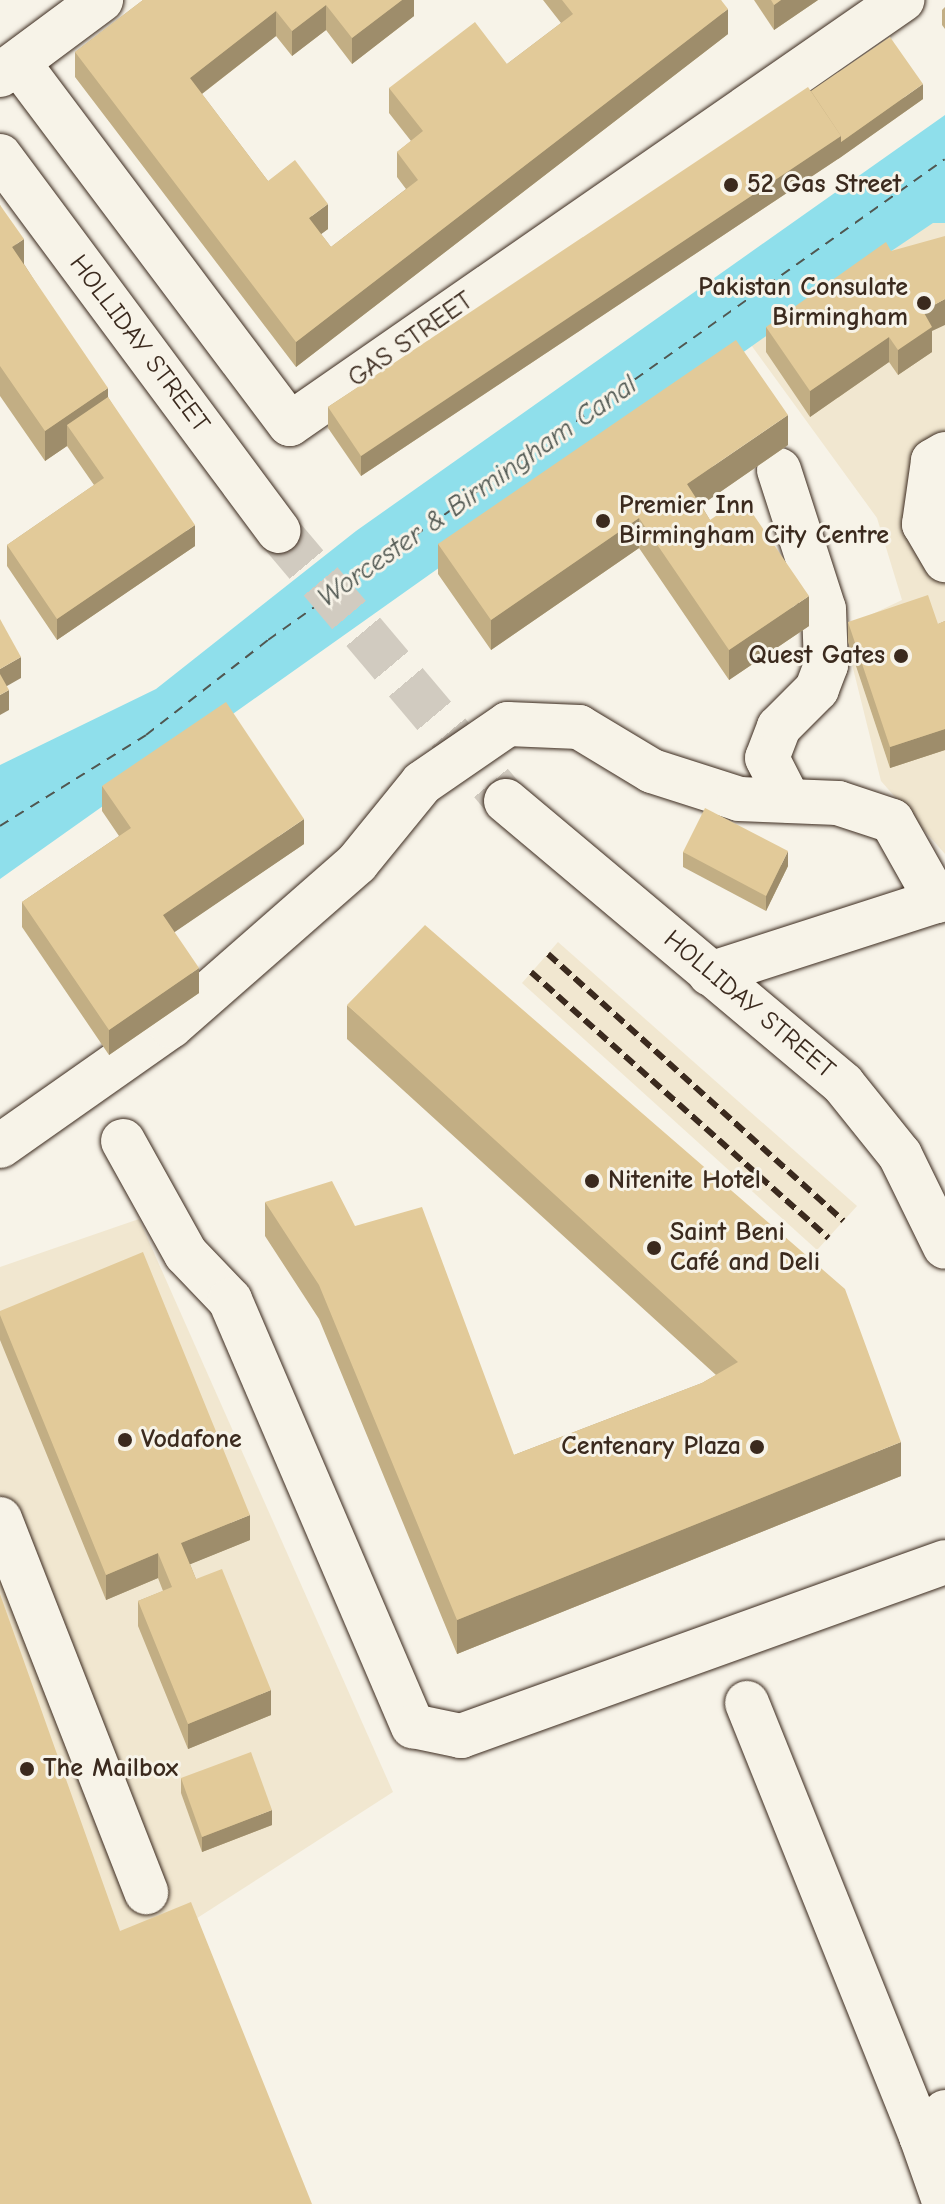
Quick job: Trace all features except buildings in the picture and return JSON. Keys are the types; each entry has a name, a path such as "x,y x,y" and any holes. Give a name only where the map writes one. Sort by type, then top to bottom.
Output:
{"street":[{"path":"10,70 101,0"},
{"name":"GAS STREET","path":"10,70 290,424 902,0"},
{"name":"HOLLIDAY STREET","path":"0,156 278,531"},
{"path":"945,454 933,461 924,524 945,560"},
{"path":"779,470 824,609 825,637 817,689 779,727 767,758 789,801"},
{"path":"0,1146 171,1026 357,863 422,783 508,724 579,727 652,771 739,799 838,803 892,821 941,899 710,974"},
{"name":"HOLLIDAY STREET","path":"506,801 843,1084 900,1155 945,1247"},
{"path":"123,1141 186,1254 230,1300 413,1726 461,1736 945,1562"},
{"path":"0,1519 146,1892"},
{"path":"747,1703 933,2124 945,2204"}],"shaded area":[{"path":"933,222 945,223 945,854 881,781 843,628 902,600 877,518 730,316"},
{"path":"558,942 857,1206 817,1250 522,983"},
{"path":"139,1219 393,1792 191,1922 120,1952 0,1615 0,1267"}],"water":[{"name":"Worcester & Birmingham Canal","path":"945,115 945,223 933,223 783,324 0,879 0,765 156,689 356,531"}],"ferry route":[{"path":"0,826 146,735 268,640 945,159"}],"tunnel":[{"path":"278,531 506,801"}],"railway":[{"path":"548,954 843,1221"},
{"path":"531,972 828,1238"}],"place":[{"name":"52 Gas Street","path":"731,185"},
{"name":"Pakistan Consulate Birmingham","path":"924,303"},
{"name":"Premier Inn Birmingham City Centre","path":"603,521"},
{"name":"Quest Gates","path":"901,656"},
{"name":"Nitenite Hotel","path":"592,1181"},
{"name":"Saint Beni Café and Deli","path":"654,1248"},
{"name":"Vodafone","path":"125,1440"},
{"name":"Centenary Plaza","path":"757,1447"},
{"name":"The Mailbox","path":"27,1769"}]}
